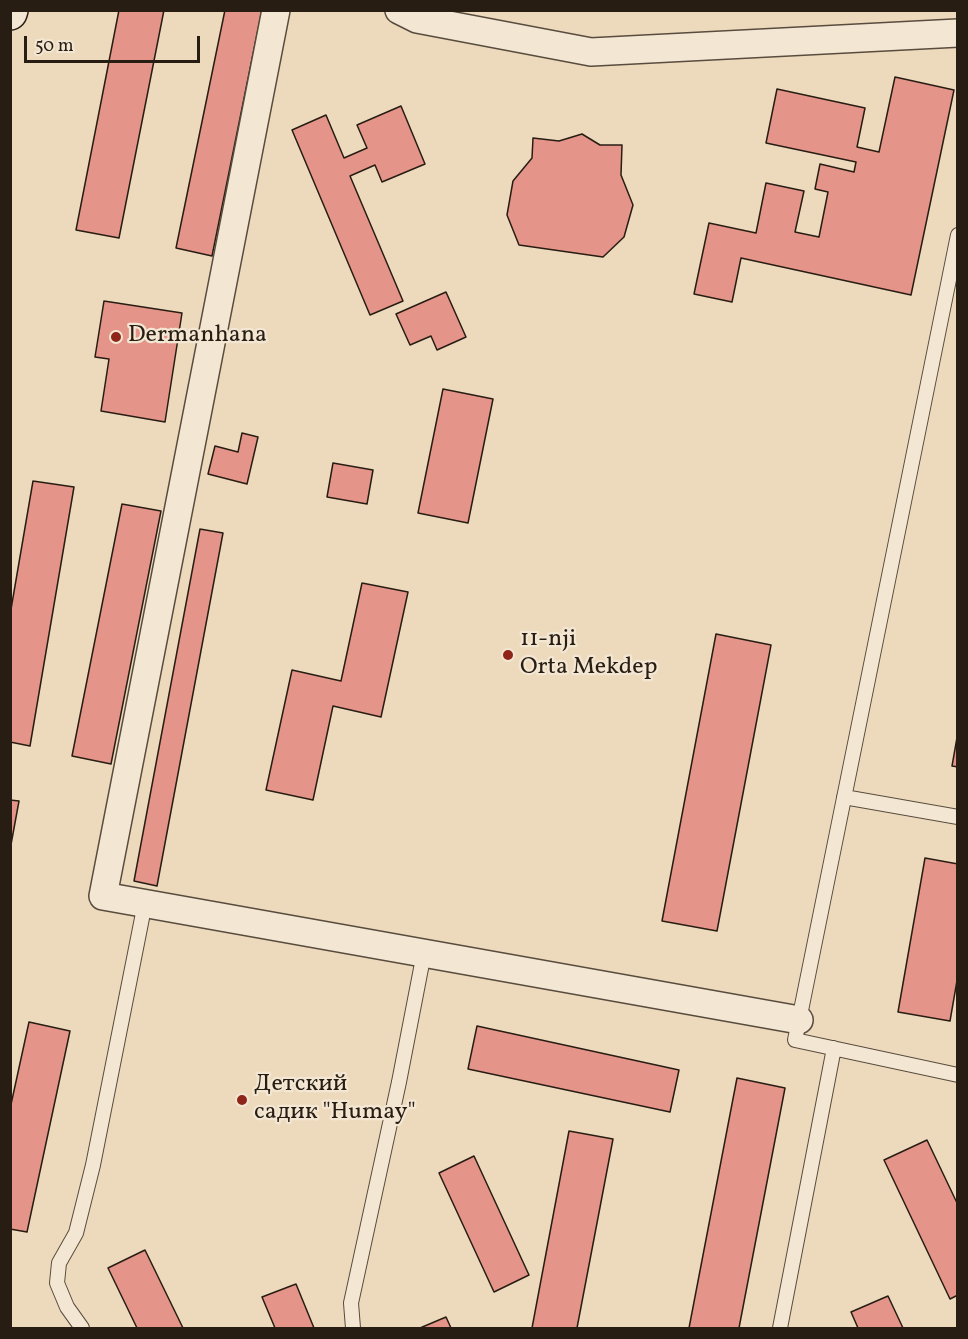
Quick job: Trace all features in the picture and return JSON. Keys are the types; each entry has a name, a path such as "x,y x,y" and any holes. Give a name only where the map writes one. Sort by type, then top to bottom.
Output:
{"street":[{"path":"276,10 103,896 799,1020"},
{"path":"399,10 417,19 591,52 957,33"}],"lane":[{"path":"957,235 795,1040 957,1075"},
{"path":"844,797 957,817"},
{"path":"82,1329 57,1283 59,1263 76,1233 93,1165 145,903"},
{"path":"352,1329 351,1303 399,1082 424,953"},
{"path":"780,1329 834,1048"}],"building":[{"path":"119,10 164,10 119,238 76,230"},
{"path":"225,10 262,10 212,256 176,248"},
{"path":"895,77 954,90 911,295 741,258 732,302 694,294 709,223 756,233 766,183 804,191 795,232 819,237 828,192 815,189 820,164 854,172 856,162 766,143 777,89 865,108 857,147 879,152"},
{"path":"401,106 425,164 382,182 375,165 350,176 403,301 370,315 292,130 326,115 344,158 367,148 357,125"},
{"path":"582,134 600,145 622,145 621,175 633,205 624,237 603,257 519,245 507,215 513,181 532,158 533,138 559,141"},
{"path":"446,292 466,337 437,350 431,336 410,345 396,314"},
{"path":"104,301 182,313 165,422 101,411 109,359 95,357"},
{"path":"443,389 493,399 468,523 418,513"},
{"path":"242,433 258,437 247,484 208,474 215,446 238,452"},
{"path":"333,463 373,470 367,504 327,497"},
{"path":"33,481 74,487 30,746 10,742 10,615"},
{"path":"122,504 161,511 111,764 72,756"},
{"path":"200,529 223,533 157,886 134,881"},
{"path":"362,583 408,592 381,717 333,706 313,800 266,790 292,670 341,681"},
{"path":"716,634 771,645 717,931 662,921"},
{"path":"958,732 958,767 952,766"},
{"path":"10,800 19,801 10,850"},
{"path":"925,858 958,864 958,975 950,1021 898,1012"},
{"path":"29,1022 70,1031 27,1232 10,1229 10,1109"},
{"path":"477,1026 679,1070 670,1112 468,1069"},
{"path":"737,1078 785,1088 739,1328 689,1328"},
{"path":"569,1131 613,1139 577,1328 532,1328"},
{"path":"927,1140 958,1205 958,1295 950,1299 884,1160"},
{"path":"474,1156 529,1275 494,1292 439,1173"},
{"path":"145,1250 183,1328 137,1328 108,1268"},
{"path":"296,1284 314,1328 275,1328 262,1297"},
{"path":"888,1296 903,1328 858,1328 851,1312"},
{"path":"446,1317 451,1328 420,1328"}],"place":[{"name":"Dermanhana","path":"116,337"},
{"name":"11-nji Orta Mekdep","path":"508,655"},
{"name":"Детский садик \"Humay\"","path":"242,1100"}]}
